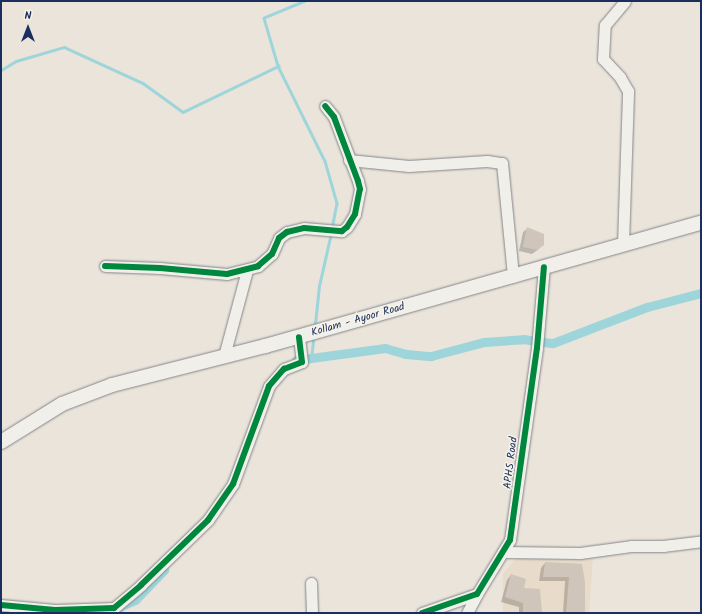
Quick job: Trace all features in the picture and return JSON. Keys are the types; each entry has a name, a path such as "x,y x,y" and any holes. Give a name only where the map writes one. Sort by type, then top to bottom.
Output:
{"main road":[{"name":"Kollam - Ayoor Road","path":"1,442 62,404 112,385 299,337 701,223"}],"street":[{"path":"623,244 628,91 620,77 603,59 605,26 625,1"},
{"path":"105,266 160,268 227,274 258,266 272,254 279,238 287,232 304,228 342,231 348,227 355,214 360,189 334,117 325,106"},
{"path":"349,160 409,166 480,161 502,163 513,276"},
{"name":"APHS Road","path":"467,613 477,594 505,552 510,540 537,342 544,267"},
{"path":"224,356 247,270"},
{"path":"1,605 55,610 114,608 141,585 208,520 232,484 269,386 284,369 302,362 299,337"},
{"path":"505,552 580,553 632,546 663,546 701,540"},
{"path":"311,583 312,613"},
{"path":"422,613 477,594"}],"shaded area":[{"path":"518,556 593,557 589,613 503,613 503,574"}],"building":[{"path":"527,227 544,234 544,245 537,250 523,247"},
{"path":"545,562 582,564 585,582 585,613 566,613 569,577 543,577"},
{"path":"511,574 526,579 524,588 540,589 542,613 523,613 523,603 505,597"}],"waterway":[{"path":"305,1 264,18 278,66 325,161 337,203 332,228"},
{"path":"1,70 16,61 64,47 143,83 183,112 278,66"},
{"path":"315,324 319,286 331,233"},
{"path":"296,360 385,348 406,354 431,356 484,342 523,339 553,343 647,307 701,293"},
{"path":"311,358 313,341"},
{"path":"117,608 135,600 164,570"}],"cycle path":[{"path":"105,266 160,268 227,274 258,266 272,254 279,238 287,232 304,228 342,231 347,227 355,214 360,189 334,117 325,106"},
{"path":"422,613 477,594 510,540 537,348 544,267"},
{"path":"1,605 55,610 114,608 141,585 208,520 233,484 269,386 284,369 302,362 299,337"}]}
